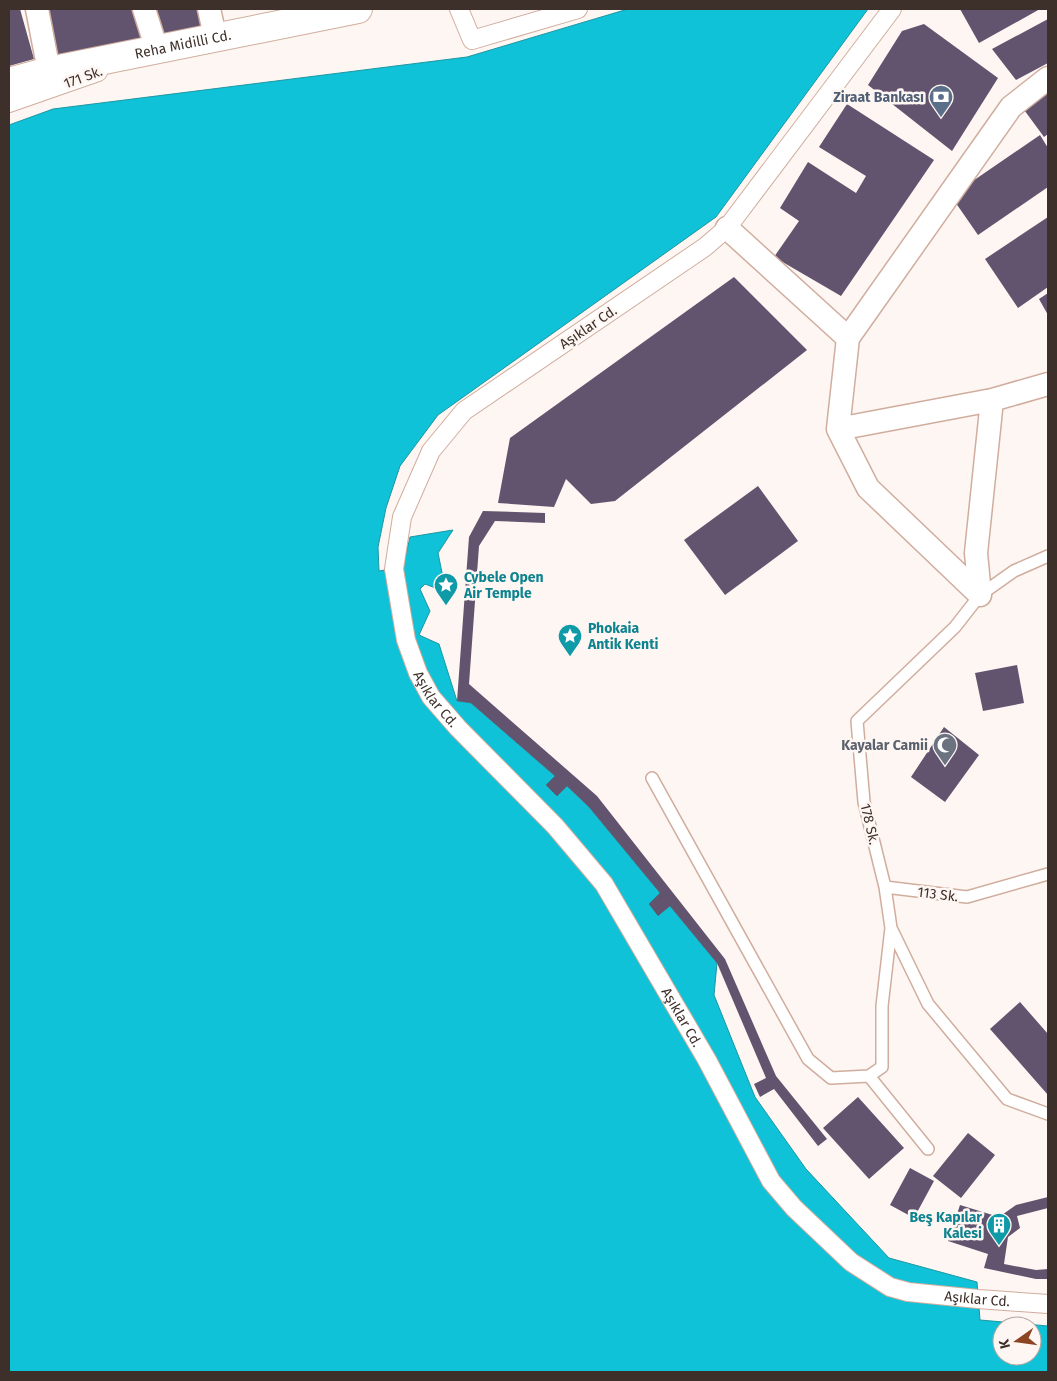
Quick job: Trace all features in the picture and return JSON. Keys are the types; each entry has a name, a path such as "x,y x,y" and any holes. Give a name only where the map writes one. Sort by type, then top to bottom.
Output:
{"street":[{"path":"37,9 49,71"},
{"path":"144,9 158,50"},
{"path":"209,9 215,36"},
{"path":"459,9 472,40 578,9"},
{"name":"Aşıklar Cd.","path":"892,9 727,228 705,247 464,412 431,451 402,517 394,569 406,640 418,673 431,697 458,728 555,826 604,884 707,1060 771,1182 794,1208 851,1262 890,1287 908,1292 1048,1304"},
{"name":"Reha Midilli Cd.","path":"9,82 49,71 345,10"},
{"name":"171 Sk.","path":"9,103 158,50"},
{"path":"980,595 868,488 838,429 848,338 1011,107 1048,78"},
{"path":"727,228 848,338"},
{"path":"838,429 992,400 1048,384"},
{"path":"980,595 976,553 992,400"}],"lane":[{"name":"178 Sk.","path":"1048,556 1014,572 980,595 955,627 858,721 864,802 885,887 891,928 928,1004 1006,1099 1048,1114"},
{"path":"652,778 808,1059 830,1078 869,1076 882,1068 882,1006 891,928"},
{"name":"113 Sk.","path":"885,887 967,897 1048,874"},
{"path":"869,1076 928,1149"}],"water":[{"path":"628,9 868,9 716,217 438,415 400,466 386,508 378,547 379,571 403,567 410,537 453,530 438,553 446,592 425,584 420,589 430,611 419,635 439,644 457,701 471,703 555,776 546,785 557,796 567,786 589,807 660,893 649,904 658,915 670,906 717,963 714,995 755,1097 806,1169 889,1258 977,1282 980,1320 992,1321 992,1366 1042,1366 1042,1325 1048,1326 1048,1372 9,1372 9,125 53,109 467,57"}],"building":[{"path":"9,9 20,9 34,59 9,66"},
{"path":"45,9 132,9 142,39 55,58"},
{"path":"154,9 199,9 204,28 163,38"},
{"path":"960,9 1040,9 979,43"},
{"path":"1048,19 1048,63 1016,80 992,49"},
{"name":"Ziraat Bankası","path":"924,24 998,78 952,151 868,85 902,31"},
{"path":"1048,88 1048,134 1044,137 1022,107"},
{"path":"847,104 934,160 841,296 774,257 799,221 780,208 808,162 856,193 866,176 819,147"},
{"path":"1040,135 1048,148 1048,187 978,235 951,196"},
{"path":"1048,217 1048,287 1018,308 985,259"},
{"path":"734,277 807,350 615,501 591,504 566,479 554,507 498,503 510,438"},
{"path":"1048,293 1048,315 1039,299"},
{"path":"758,486 798,541 725,595 684,540"},
{"path":"483,511 545,513 545,523 495,521 479,546 469,684 597,796 725,959 776,1076 827,1139 818,1146 774,1089 760,1097 754,1084 766,1078 717,963 670,906 658,916 649,904 660,893 589,807 567,786 557,796 546,785 555,776 471,703 457,701 469,537"},
{"path":"1017,665 1024,703 983,711 975,673"},
{"name":"Kayalar Camii","path":"944,727 979,755 945,802 911,777"},
{"path":"1020,1002 1048,1034 1048,1095 990,1029"},
{"path":"858,1097 904,1148 869,1179 823,1128"},
{"path":"968,1133 995,1155 961,1198 933,1176"},
{"path":"910,1168 934,1181 914,1218 890,1205"},
{"path":"1048,1197 1048,1208 1017,1216 1020,1228 1008,1237 1004,1264 1036,1270 1048,1269 1048,1279 1036,1279 984,1268 988,1254 948,1241 960,1205 999,1217 1016,1205"}],"place":[{"name":"Ziraat Bankası","path":"941,118"},
{"name":"Cybele Open Air Temple","path":"446,606"},
{"name":"Phokaia Antik Kenti","path":"570,657"},
{"name":"Kayalar Camii","path":"945,766"},
{"name":"Beş Kapılar Kalesi","path":"999,1246"}]}
